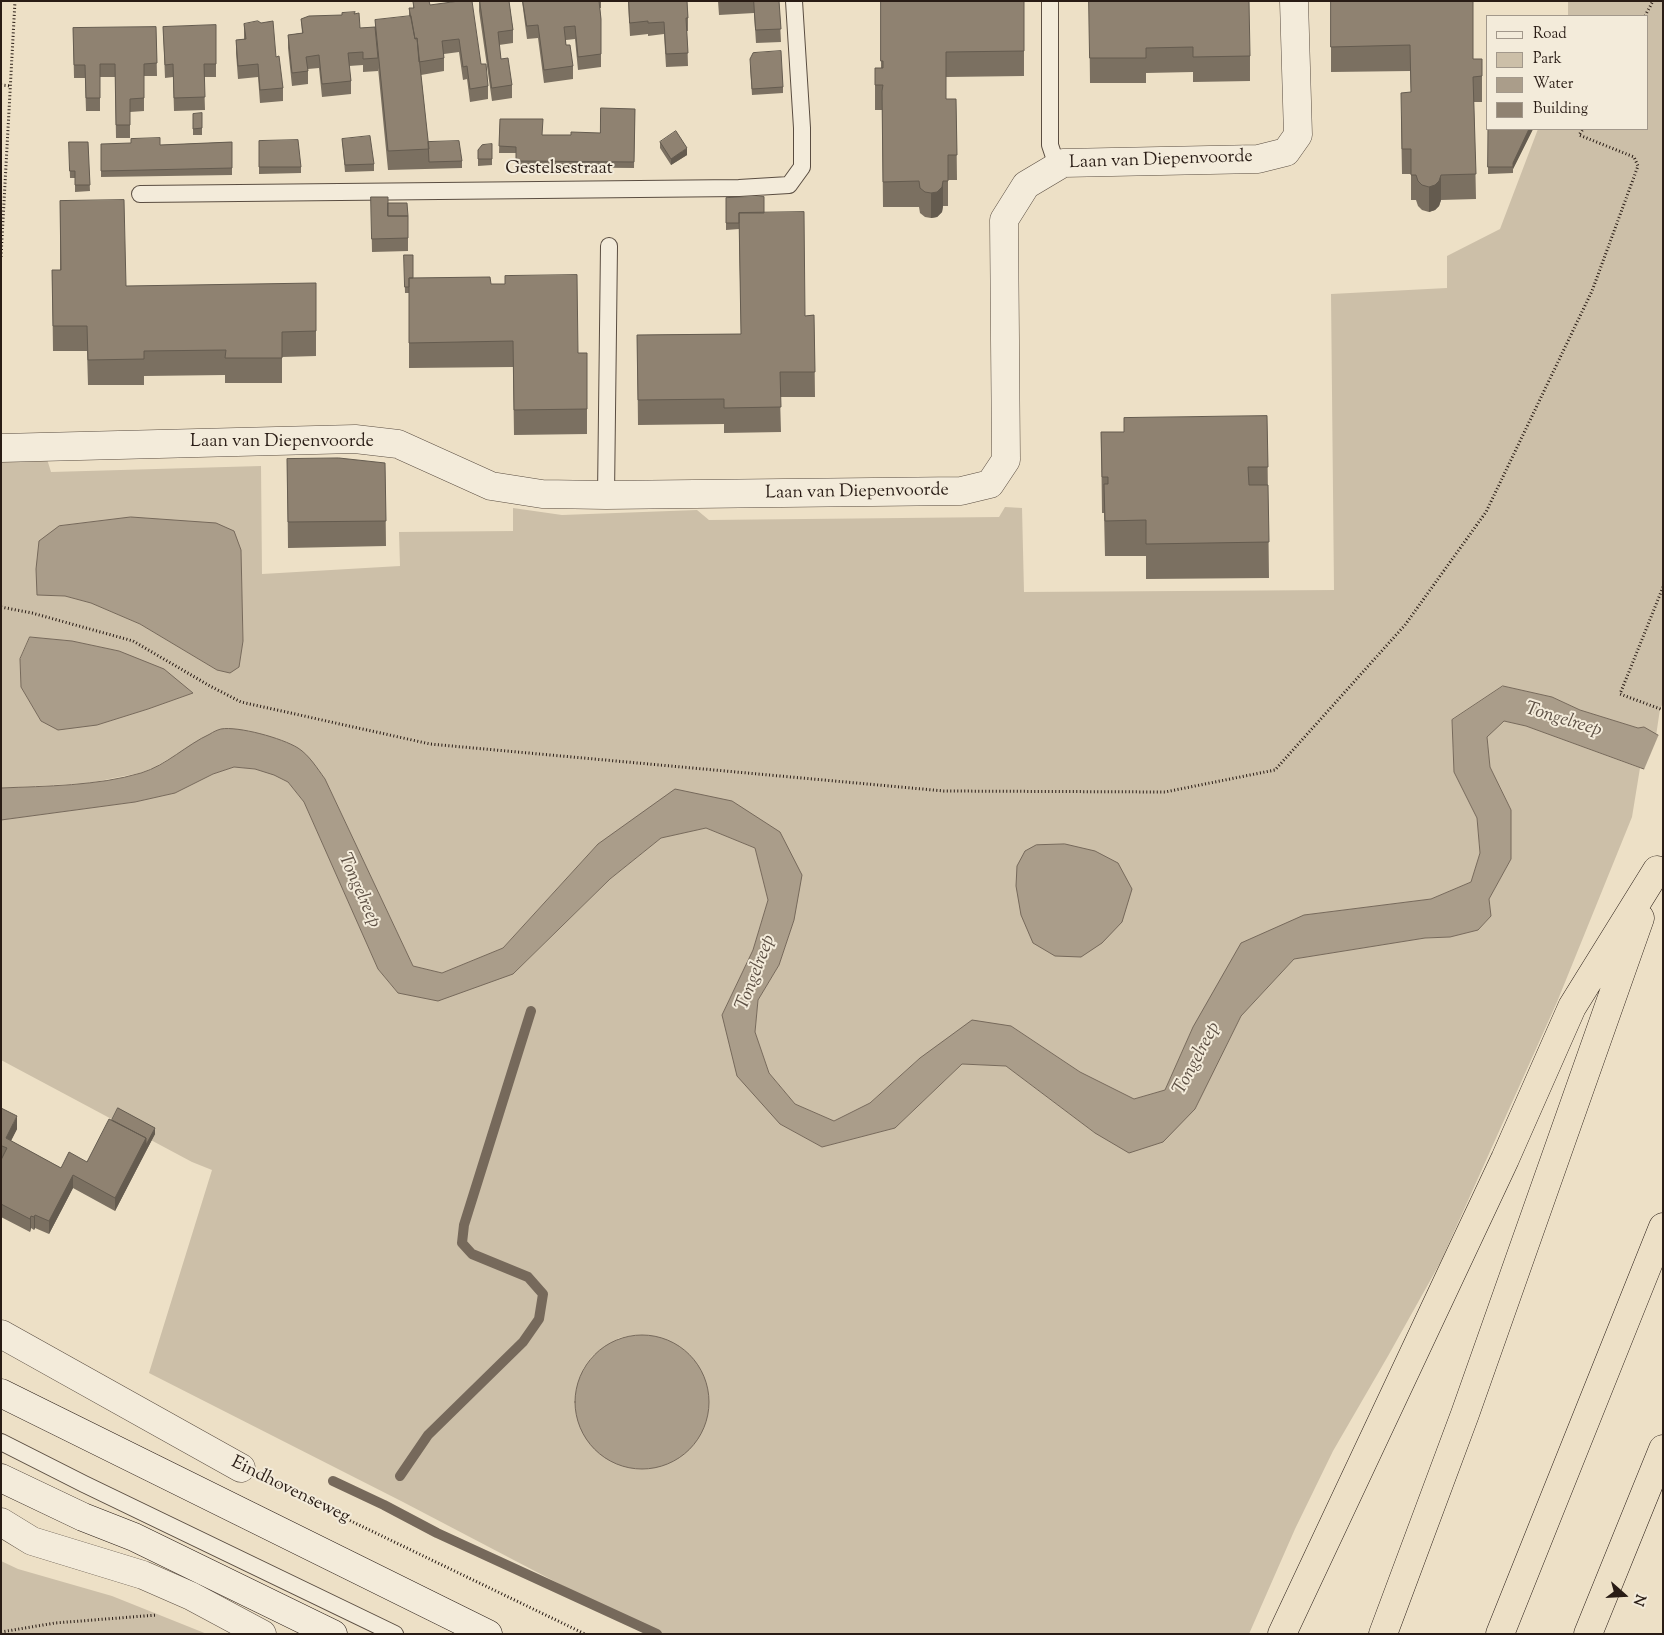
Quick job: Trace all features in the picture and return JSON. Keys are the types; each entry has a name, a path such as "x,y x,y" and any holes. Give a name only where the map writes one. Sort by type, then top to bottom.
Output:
{"highway":[{"path":"1282,1634 1500,1168 1572,1007 1660,863"},
{"path":"1383,1634 1462,1423 1660,863"},
{"path":"1500,1634 1663,1227"},
{"path":"1588,1634 1663,1449"}],"street":[{"name":"Laan van Diepenvoorde","path":"1,448 355,439 398,444 491,486 542,494 961,491 990,484 1006,460 1004,220 1026,185 1063,163 1258,158 1286,152 1298,135 1294,1"},
{"name":"Eindhovenseweg","path":"1,1334 242,1468"},
{"path":"1,1393 488,1634"},
{"path":"1,1478 83,1517 134,1537 333,1634"},
{"path":"1,1522 32,1541 143,1575 191,1596 262,1634"}],"lane":[{"name":"Gestelsestraat","path":"140,194 739,188 789,185 802,167 794,1"},
{"path":"1050,1 1050,144 1057,166"},
{"path":"606,495 609,246"},
{"path":"1,1442 395,1634"}],"path":[{"path":"1,258 15,1"},
{"path":"1646,15 1653,1"},
{"path":"1,86 11,86"},
{"path":"1,607 32,613 133,641 210,686 242,702 430,744 944,791 1165,792 1275,770 1405,625 1486,512 1592,291 1638,166 1634,157 1579,135 1582,130"},
{"path":"1663,587 1620,694 1663,710"},
{"name":"Eindhovenseweg","path":"242,1468 585,1634"},
{"path":"1,1632 55,1623 170,1614 191,1596"}],"green space":[{"path":"1568,1 1663,1 1663,703 1660,709 1656,736 1644,727 1638,728 1580,710 1552,697 1503,686 1452,720 1454,772 1477,818 1480,853 1471,882 1431,899 1304,915 1193,1027 1165,1090 1134,1099 1080,1072 1011,1026 920,1058 870,1103 834,1121 795,1104 769,1073 755,1032 758,1000 779,965 794,920 732,801 598,844 503,948 442,973 413,966 325,779 297,748 250,731 221,729 153,768 140,773 89,783 1,788 1,458 47,459 51,472 261,466 262,574 400,566 399,532 513,531 513,508 562,515 697,510 709,520 999,517 1005,507 1022,508 1024,592 1334,590 1331,294 1447,288 1447,256 1500,229 1538,130 1649,130 1649,15 1568,15","holes":["241,550 243,641 239,667 217,670 140,624 91,603 65,596 37,595","30,637 72,641 119,651 193,693 97,725 41,721 21,687 20,658"]},
{"path":"1504,721 1526,726 1640,768 1632,817 1557,1002 1440,1263 1333,1451 1295,1529 1249,1634 655,1634 403,1502 149,1373 212,1170 192,1162 1,1060 1,820 135,802 175,793 213,774 234,767 255,769 274,774 288,782 304,802 378,969 398,993 513,974 610,879 661,838 706,828 755,848 768,900 753,950 722,1015 780,1124 822,1147 895,1128 962,1064 1006,1066 1095,1133 1195,1109 1241,1016 1294,959 1425,938 1450,937 1478,930 1491,916 1489,899 1511,859 1511,810 1490,767 1487,736","holes":["643,1335 666,1340 679,1346 692,1357 652,1468 636,1469 615,1463 583,1369 592,1356 619,1338"]},
{"path":"1,1561 18,1569 112,1596 207,1634 1,1634"}],"water":[{"path":"131,517 216,523 234,531 241,550 243,641 239,667 230,673 217,670 140,624 91,603 65,596 37,595 36,569 39,541 59,526"},
{"path":"30,637 72,641 119,651 164,669 193,693 97,725 58,730 41,721 21,687 20,659"},
{"name":"Tongelreep","path":"1503,686 1552,697 1580,710 1638,728 1644,727 1663,738 1663,776 1526,726 1504,721 1487,737 1490,767 1511,810 1511,859 1489,899 1491,916 1478,930 1450,937 1425,938 1294,959 1241,1016 1195,1109 1163,1142 1129,1153 1095,1133 1006,1066 962,1064 895,1128 822,1147 780,1124 737,1076 722,1015 753,950 768,900 755,848 706,828 661,838 610,879 513,974 438,1001 398,993 378,969 304,802 288,782 274,775 255,769 234,767 213,774 175,793 135,802 1,820 1,788 89,783 141,773 159,765 221,729 238,729 282,740 306,754 325,779 413,966 442,973 503,948 598,844 675,789 732,801 780,832 802,875 794,920 779,965 758,1000 755,1032 769,1073 795,1104 834,1121 870,1103 920,1058 972,1020 1011,1026 1080,1072 1134,1099 1165,1090 1193,1027 1241,943 1304,915 1431,899 1471,882 1480,853 1477,818 1454,772 1452,720"},
{"path":"1065,844 1095,851 1118,863 1132,889 1122,922 1102,943 1081,957 1055,956 1033,943 1021,915 1016,886 1017,866 1025,851 1036,845"},
{"path":"642,1335 668,1340 679,1346 689,1355 698,1365 704,1376 709,1402 704,1428 698,1439 689,1449 679,1458 668,1464 642,1469 616,1464 605,1458 595,1449 586,1439 580,1428 575,1402 580,1376 586,1365 595,1355 605,1346 616,1340"}],"pier":[{"path":"1659,734 1663,735 1663,778 1643,772"}],"building":[{"path":"429,1 430,5 472,1 481,64 486,64 488,86 470,89 467,66 463,67 459,39 442,41 444,58 419,62 417,38 415,39 409,8 414,8 413,2"},
{"path":"480,1 509,1 513,30 498,32 501,59 508,58 512,85 492,88"},
{"path":"523,1 599,1 601,54 578,57 575,26 564,27 566,45 570,45 573,66 544,70 538,25 527,26"},
{"path":"629,1 687,1 688,53 666,54 664,22 630,23"},
{"path":"754,1 779,1 781,29 756,30"},
{"path":"881,1 1024,1 1024,51 946,52 946,99 956,99 957,155 948,155 948,181 943,181 942,187 937,192 925,192 920,188 919,181 883,182 883,85 875,85 875,68 883,68 883,61 881,61"},
{"path":"1089,1 1249,1 1250,56 1193,57 1193,47 1146,48 1146,58 1090,58"},
{"path":"1331,1 1473,1 1473,59 1482,59 1482,76 1473,77 1476,174 1441,175 1435,185 1429,187 1422,185 1416,175 1411,175 1411,149 1402,149 1401,93 1411,92 1410,45 1331,47"},
{"path":"355,12 354,14 359,13 360,28 375,27 378,58 363,59 363,52 348,53 351,81 322,84 319,55 306,57 308,71 292,73 288,35 303,33 301,19 309,16 342,15 342,13"},
{"path":"411,16 415,39 417,38 429,149 388,151 375,20"},
{"path":"258,21 261,23 273,21 276,57 279,56 283,88 260,90 258,64 238,66 236,40 246,39 244,24"},
{"path":"216,25 216,64 204,64 205,97 174,98 173,64 165,65 163,27"},
{"path":"156,27 157,63 144,64 144,98 130,99 130,125 116,125 115,64 100,64 100,98 86,98 85,65 74,65 73,28"},
{"path":"781,51 783,87 752,89 750,59 753,53"},
{"path":"601,108 635,109 634,162 516,161 516,147 499,146 500,119 543,119 542,135 571,135 571,132 600,133"},
{"path":"202,113 202,128 193,129 193,114"},
{"path":"1488,130 1529,130 1513,163 1513,167 1488,167"},
{"path":"676,131 687,148 671,159 660,142"},
{"path":"370,136 374,164 345,165 342,139"},
{"path":"160,138 160,145 232,142 232,168 101,171 101,144 131,143 131,139"},
{"path":"298,140 301,167 259,167 259,141"},
{"path":"459,141 462,161 429,162 428,142"},
{"path":"69,142 88,142 90,185 75,185 75,171 70,171"},
{"path":"492,144 492,159 478,159 478,150 482,145"},
{"path":"371,197 388,197 388,216 408,216 408,238 372,239"},
{"path":"764,197 764,213 739,213 739,223 726,223 726,198"},
{"path":"124,200 126,286 316,283 316,331 282,332 282,358 225,358 226,350 144,351 144,359 88,360 87,326 53,326 52,270 61,270 60,201"},
{"path":"388,203 407,203 408,216 388,216"},
{"path":"804,212 805,316 814,315 815,372 780,372 781,407 724,408 724,399 638,400 637,335 741,334 739,213"},
{"path":"404,255 413,255 413,278 409,278 409,287 405,287"},
{"path":"577,275 578,353 587,353 587,409 514,410 513,341 409,343 409,278 490,277 491,284 505,284 505,276"},
{"path":"1267,416 1268,467 1248,467 1249,485 1268,485 1269,542 1146,544 1146,520 1105,521 1104,484 1108,484 1108,477 1102,477 1101,432 1124,432 1124,418"},
{"path":"339,458 385,463 386,521 288,522 287,459"},
{"path":"1,1108 17,1116 6,1138 61,1168 69,1152 87,1162 109,1119 146,1138 115,1198 73,1175 49,1221 35,1215 34,1217 31,1216 30,1219 1,1204 1,1160 7,1148 1,1147"},
{"path":"118,1108 155,1128 146,1145 146,1138 112,1120"}],"waterway":[{"path":"400,1476 428,1435 523,1342 539,1319 543,1294 528,1277 472,1254 462,1243 464,1225 531,1011"},
{"path":"333,1481 437,1533 657,1634"}]}
